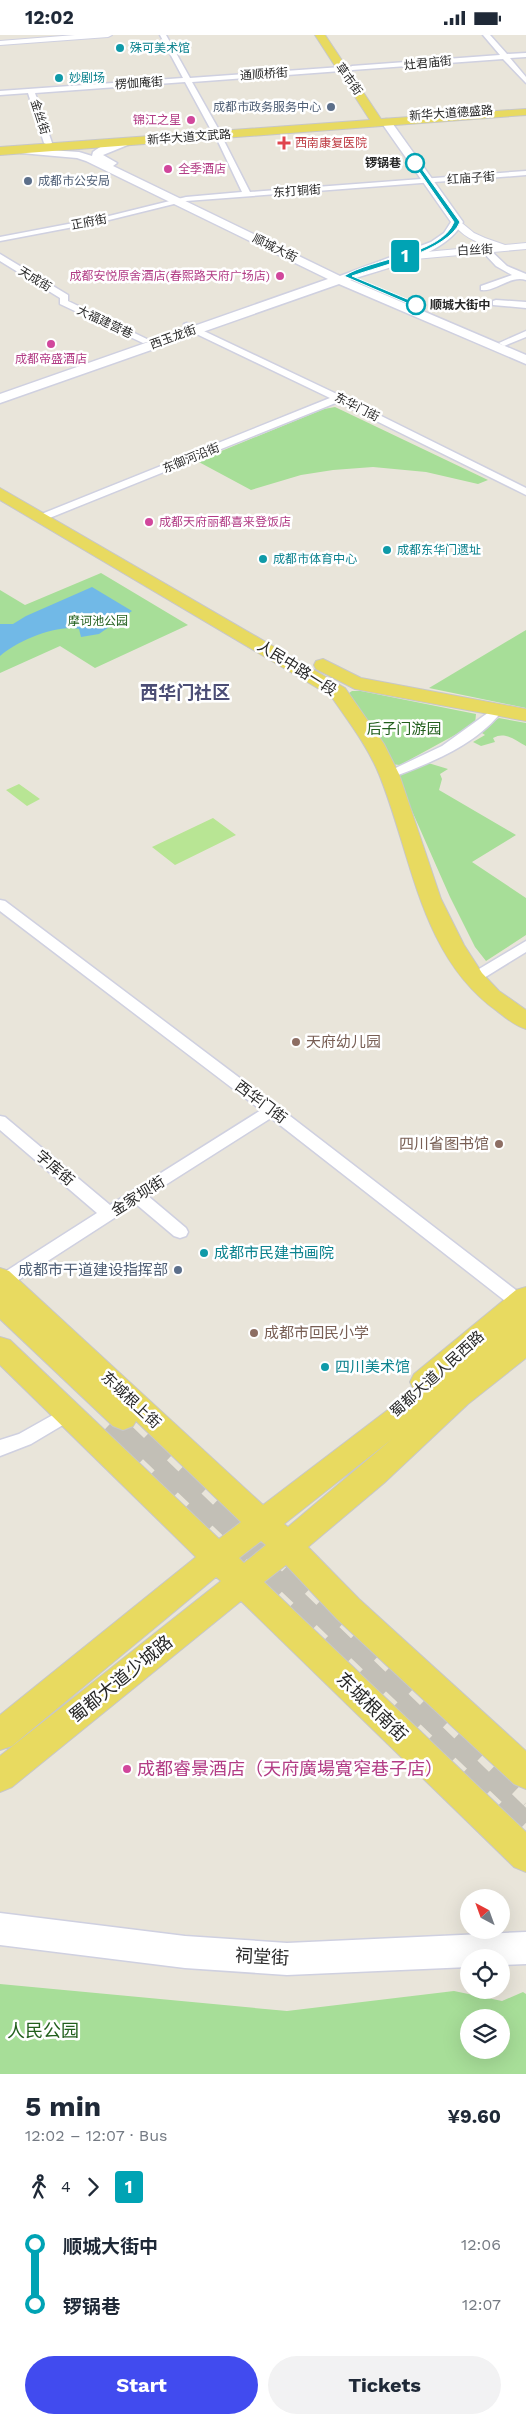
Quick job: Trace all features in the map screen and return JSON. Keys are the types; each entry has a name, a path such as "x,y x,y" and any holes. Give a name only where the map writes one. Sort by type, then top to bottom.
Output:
{"main road":[{"name":"草市街","path":"320,35 347,68"},
{"name":"草市街","path":"330,35 347,68 381,120"},
{"name":"新华大道德盛路","path":"381,120 526,107"},
{"name":"新华大道德盛路","path":"381,120 526,112"},
{"name":"新华大道文武路","path":"0,146 216,133 381,120"},
{"path":"338,276 404,257 436,244 449,236 457,222 422,181 381,120"},
{"name":"新华大道文武路","path":"0,151 216,133"},
{"name":"顺城大街","path":"126,142 102,150 97,156 181,200"},
{"name":"顺城大街","path":"21,150 83,156 181,200 338,276 526,360"},
{"path":"422,181 432,207"},
{"path":"338,276 427,241 440,228"},
{"name":"顺城大街","path":"338,276 526,352"},
{"name":"西玉龙街","path":"0,399 338,276"},
{"name":"西玉龙街","path":"0,393 146,341 191,328"},
{"name":"人民中路一段","path":"0,482 49,515 347,687 526,715"},
{"name":"人民中路一段","path":"0,493 49,515"},
{"name":"人民中路一段","path":"347,687 389,774 430,899 453,947 474,978 491,996 526,1021"},
{"name":"东城根上街","path":"0,1324 115,1422 1,1287"},
{"name":"东城根上街","path":"1,1287 166,1432 261,1524"},
{"name":"蜀都大道人民西路","path":"218,1557 350,1454 524,1306"},
{"name":"蜀都大道人民西路","path":"374,1475 458,1396 526,1343"},
{"path":"0,1348 218,1557"},
{"name":"蜀都大道人民西路","path":"242,1582 374,1475 526,1363"},
{"path":"261,1524 287,1546 348,1609 526,1773"},
{"name":"东城根南街","path":"218,1557 526,1855"},
{"name":"蜀都大道少城路","path":"0,1735 218,1557"},
{"name":"蜀都大道少城路","path":"0,1776 242,1582"},
{"name":"祠堂街","path":"0,1929 185,1952 287,1959 526,1948"}],"street":[{"path":"0,43 108,35"},
{"path":"163,35 247,194"},
{"path":"486,35 526,81"},
{"name":"灶君庙街","path":"347,68 526,55"},
{"name":"通顺桥街","path":"187,79 347,68"},
{"name":"楞伽庵街","path":"0,93 187,79"},
{"name":"金丝街","path":"32,91 48,143"},
{"name":"红庙子街","path":"422,181 526,173"},
{"name":"东打铜街","path":"181,200 422,181"},
{"name":"正府街","path":"0,239 105,219 181,200"},
{"name":"白丝街","path":"457,222 460,228 472,236 492,244 521,246"},
{"name":"白丝街","path":"404,257 434,252 486,251 521,246"},
{"path":"486,251 499,265 522,276"},
{"name":"天成街","path":"0,257 65,297 63,303"},
{"path":"484,289 522,276"},
{"name":"大福建营巷","path":"63,303 146,341"},
{"path":"496,303 526,305"},
{"name":"东华门街","path":"191,328 338,398 526,492"},
{"path":"504,343 526,334"},
{"name":"东御河沿街","path":"49,515 338,398"},
{"path":"389,774 408,767 484,725 496,711"},
{"name":"西华门街","path":"0,904 272,1110 524,1306"},
{"path":"474,978 526,946"},
{"name":"金家坝街","path":"1,1287 109,1214 272,1110"},
{"name":"字库街","path":"0,1121 109,1214"},
{"path":"137,1196 180,1232"},
{"path":"0,1448 25,1439 67,1414"}],"green space":[{"path":"335,407 488,480 478,484 426,472 373,467 301,475 251,490 197,461 324,409"},
{"name":"摩诃池公园","path":"101,573 188,625 95,668 60,646 0,673 0,590 25,605"},
{"path":"526,630 526,708 429,688"},
{"name":"后子门游园","path":"361,691 476,714 475,724 400,765 390,764 349,693"},
{"path":"499,718 526,723 526,746 510,737 502,735 493,738 495,742 481,746 473,742 485,735 479,731"},
{"path":"425,762 448,769 440,774 442,779 439,790 516,835 472,862 526,898 526,935 486,961 475,947 450,897 397,777"},
{"path":"19,784 40,799 27,806 6,790"},
{"path":"213,818 236,835 175,865 152,847"},
{"name":"人民公园","path":"0,1984 287,2011 454,1991 460,1992 460,1999 492,1999 502,2001 523,1992 526,1994 526,2074 0,2074"}],"water":[{"path":"92,587 132,611 99,634 81,637 79,629 70,628 49,631 7,650 0,656 0,624 13,624 26,616"}],"tunnel":[{"path":"108,1426 121,1438"},
{"path":"120,1437 526,1830"},
{"path":"144,1438 526,1803"}],"bus line":[{"name":"1","path":"415,163 457,222 454,230 449,236 436,244 347,276 416,305"}],"place":[{"name":"殊可美术馆","path":"120,48"},
{"name":"妙剧场","path":"59,78"},
{"name":"成都市政务服务中心","path":"331,107"},
{"name":"锦江之星","path":"191,120"},
{"name":"西南康复医院","path":"284,143"},
{"name":"锣锅巷","path":"415,163"},
{"name":"全季酒店","path":"168,169"},
{"name":"成都市公安局","path":"28,181"},
{"name":"成都安悦原舍酒店(春熙路天府广场店)","path":"280,276"},
{"name":"顺城大街中","path":"416,305"},
{"name":"成都帝盛酒店","path":"51,344"},
{"name":"成都天府丽都喜来登饭店","path":"149,522"},
{"name":"成都东华门遗址","path":"387,550"},
{"name":"成都市体育中心","path":"263,559"},
{"name":"天府幼儿园","path":"296,1042"},
{"name":"四川省图书馆","path":"499,1144"},
{"name":"成都市民建书画院","path":"204,1253"},
{"name":"成都市干道建设指挥部","path":"178,1270"},
{"name":"成都市回民小学","path":"254,1333"},
{"name":"四川美术馆","path":"325,1367"},
{"name":"成都睿景酒店（天府廣場寬窄巷子店）","path":"127,1769"}],"district":[{"name":"西华门社区","path":"185,693"}]}
